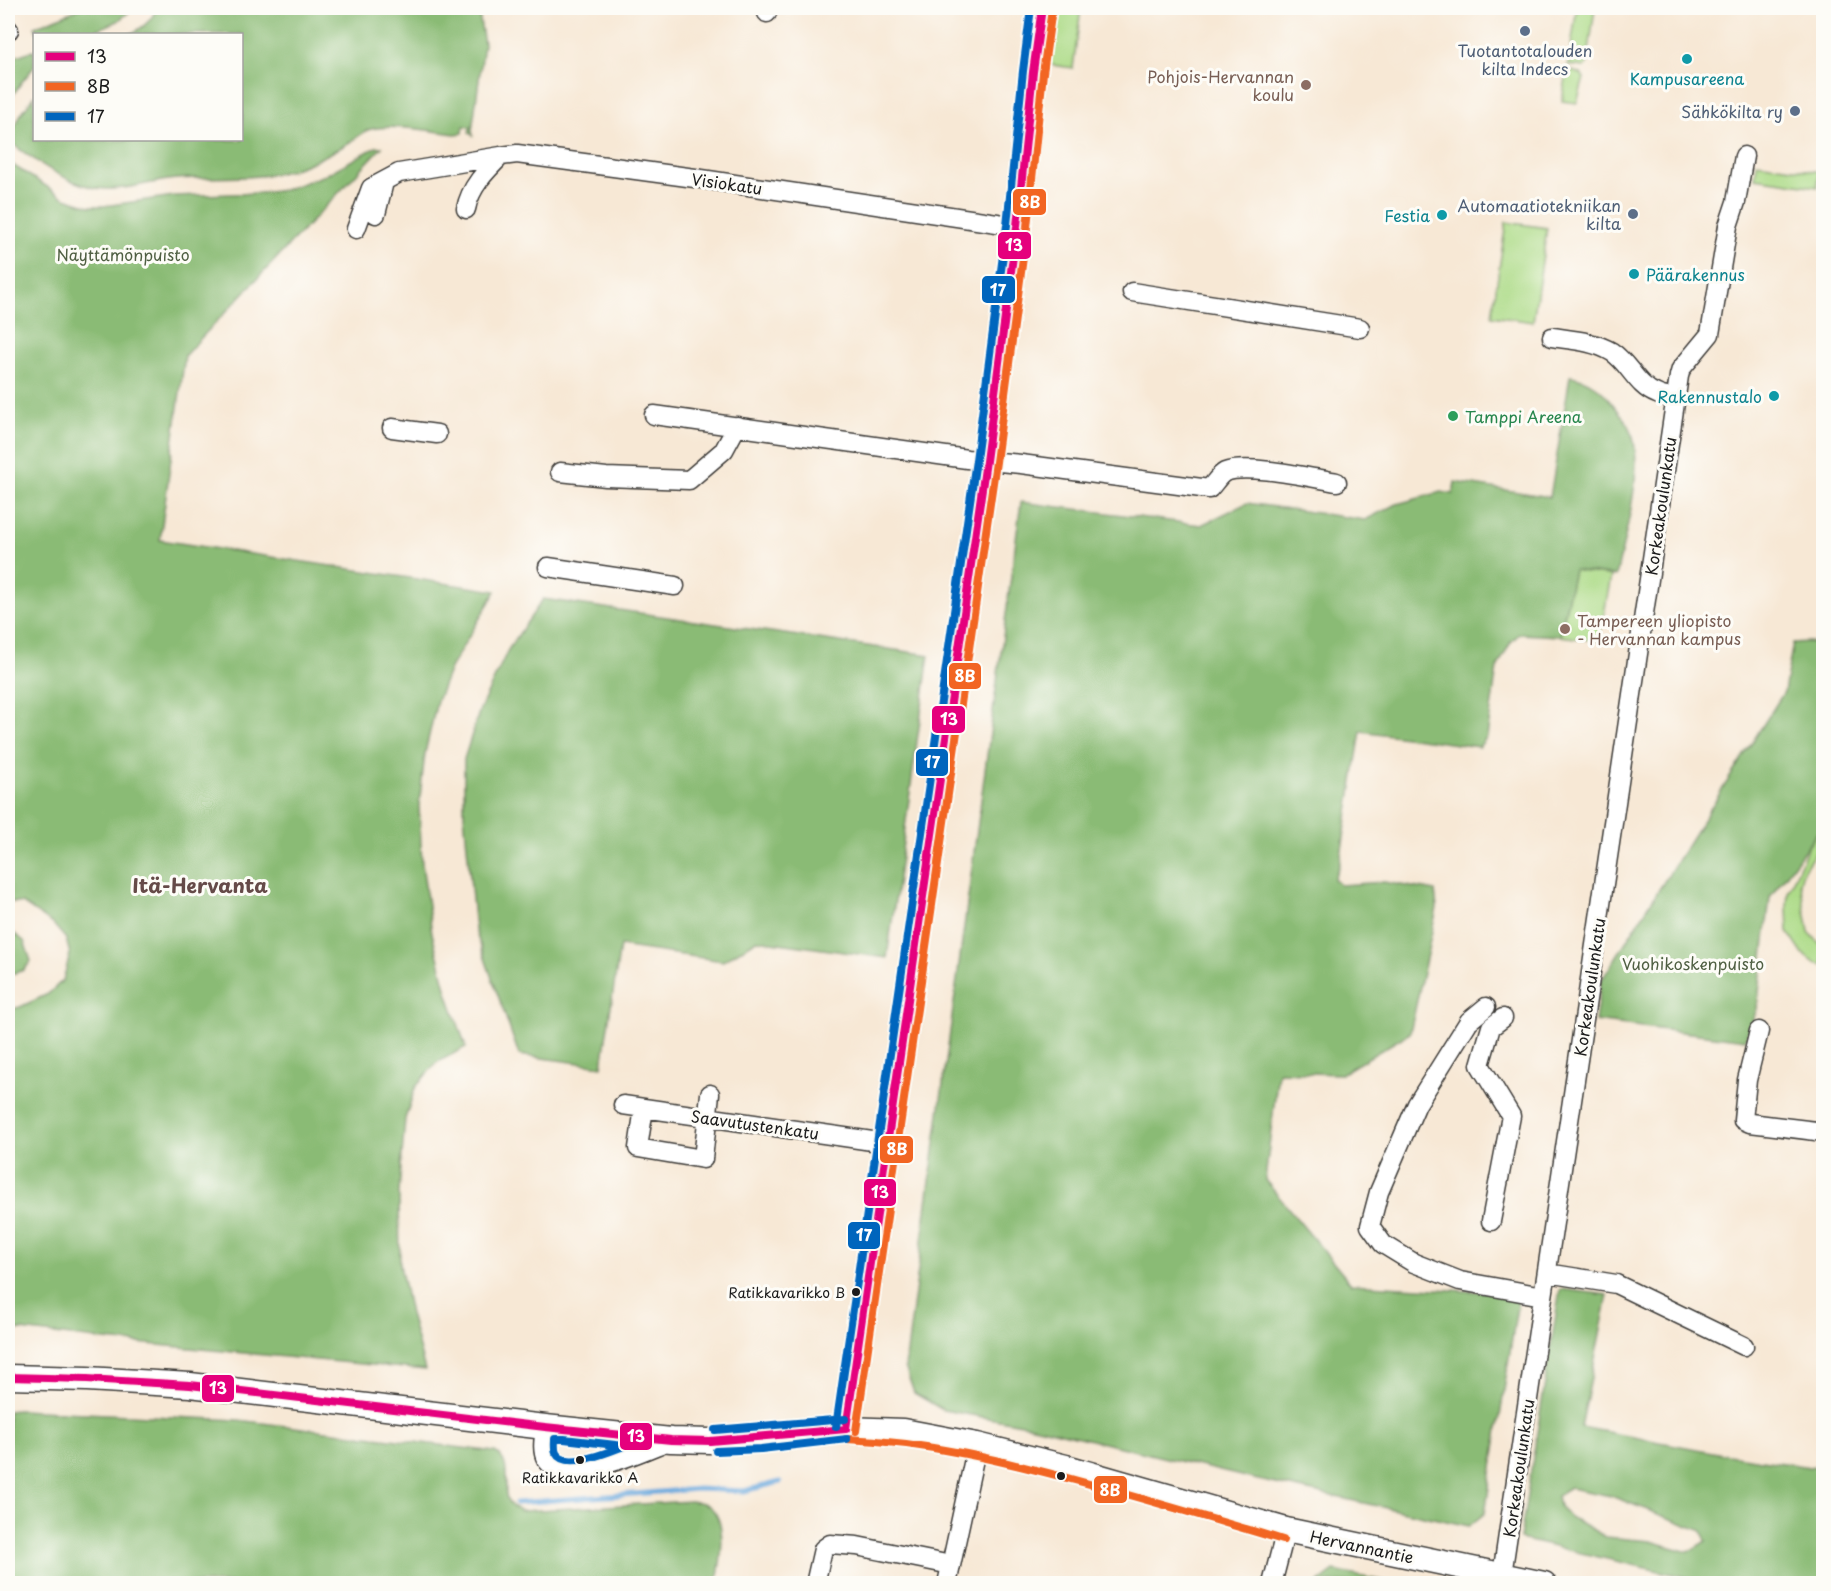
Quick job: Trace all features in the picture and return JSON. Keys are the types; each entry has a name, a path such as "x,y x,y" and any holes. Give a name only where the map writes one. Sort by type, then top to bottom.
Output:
{"main road":[{"name":"Hervannantie","path":"8,1377 190,1385 671,1440 710,1441 846,1429 903,1431 977,1445 1066,1467 1286,1530 1544,1584"}],"street":[{"path":"846,1429 986,461 1017,226 1042,8"},
{"name":"Visiokatu","path":"384,181 399,173 517,154 1017,226"},
{"path":"466,209 468,196 501,156"},
{"name":"Korkeakoulunkatu","path":"1502,1575 1676,398 1681,369 1710,334 1728,226 1736,202 1744,156"},
{"path":"376,214 384,181"},
{"path":"356,229 371,188 384,181"},
{"path":"1132,292 1360,328"},
{"path":"1552,337 1591,343 1611,351 1648,389 1655,394 1676,398"},
{"path":"654,415 1209,489 1223,473 1239,468 1281,472 1337,482"},
{"path":"560,472 606,477 689,480 724,450 736,426"},
{"path":"392,428 437,434"},
{"path":"548,567 675,586"},
{"path":"1486,1007 1469,1021 1417,1104 1379,1192 1370,1226 1383,1244 1414,1263 1460,1281 1543,1296"},
{"path":"1491,1221 1511,1116 1480,1065 1491,1027 1503,1018"},
{"path":"1759,1031 1747,1080 1743,1120 1750,1123 1824,1132"},
{"path":"644,1108 638,1148 703,1158 710,1094"},
{"name":"Saavutustenkatu","path":"623,1105 886,1143"},
{"path":"1547,1273 1616,1284 1744,1346"},
{"path":"545,1427 545,1457 555,1467 570,1471 606,1464 671,1440"},
{"path":"947,1584 977,1445"},
{"path":"1272,1584 1286,1530"},
{"path":"815,1584 823,1549 830,1544 857,1546 951,1565"}],"green space":[{"path":"81,8 134,8 118,21 89,33 38,33 35,27"},
{"path":"157,8 478,8 484,44 473,135 469,133 470,127 464,126 463,133 455,134 411,128 377,128 368,130 319,159 298,168 277,173 249,177 177,179 112,189 91,187 69,179 8,141 21,114 33,97 33,141 243,141 243,33 132,33 152,17"},
{"path":"1052,8 1081,8 1073,68 1044,64"},
{"path":"1577,8 1595,8 1587,65 1584,67 1568,65"},
{"path":"33,50 33,68 8,103 8,59"},
{"path":"1567,72 1581,74 1584,78 1577,103 1562,101"},
{"name":"Näyttämönpuisto","path":"376,147 382,147 185,355 160,540 496,591 450,668 437,701 425,753 419,806 422,864 432,933 447,992 466,1047 436,1063 415,1088 405,1119 399,1192 400,1265 425,1370 21,1330 8,1331 8,1010 48,994 63,980 70,954 66,939 53,924 22,903 8,902 8,162 65,198 90,206 104,206 174,196 284,190 325,175"},
{"path":"1757,163 1820,172 1817,187 1755,178"},
{"path":"1506,222 1547,228 1533,322 1492,316"},
{"path":"1570,376 1588,382 1608,398 1629,426 1635,446 1635,483 1616,576 1574,570 1560,636 1519,634 1511,642 1497,668 1487,737 1479,747 1361,731 1340,862 1334,879 1340,885 1384,882 1435,891 1437,908 1410,1033 1341,1074 1278,1072 1265,1180 1351,1284 1519,1294 1485,1513 1469,1526 1249,1478 1033,1426 943,1410 914,1393 905,1367 1021,502 1201,525 1247,503 1365,520 1397,504 1441,492 1453,494 1455,482 1550,497"},
{"path":"1574,570 1611,576 1599,641 1560,636"},
{"path":"543,599 929,655 887,958 757,940 723,961 620,946 602,1066 519,1055 475,930 464,815 464,759 480,709 508,650"},
{"name":"Vuohikoskenpuisto","path":"1793,643 1823,644 1823,825 1770,897 1757,1009 1745,1040 1595,1021 1601,981 1784,692"},
{"path":"1823,825 1823,841 1803,871 1800,883 1809,932 1823,947 1823,965 1815,963 1802,953 1788,932 1787,906 1788,892 1809,845"},
{"path":"8,929 24,941 31,961 24,970 8,975"},
{"path":"1560,1289 1608,1295 1581,1427 1728,1455 1823,1469 1823,1583 1711,1583 1520,1539","holes":["1570,1488 1611,1496 1702,1531 1706,1541 1688,1552 1651,1541 1606,1537 1570,1517 1559,1506 1557,1496"]},
{"path":"8,1411 238,1420 495,1452 505,1464 508,1501 522,1511 691,1501 702,1503 713,1510 721,1529 720,1564 716,1584 8,1583"},
{"path":"1334,1571 1393,1583 1318,1583"}],"waterway":[{"path":"516,1503 698,1489 744,1491 780,1482"}],"transit line":[{"name":"17","path":"836,1427 976,460 1007,225 1031,8"},
{"name":"13","path":"846,1429 986,461 1017,226 1042,8"},
{"name":"8B","path":"856,1431 996,462 1027,227 1052,9"},
{"name":"13","path":"8,1377 190,1385 671,1440 710,1441 846,1429"},
{"name":"17","path":"715,1430 845,1419"},
{"name":"17","path":"555,1439 564,1439 624,1446 588,1458 569,1460 561,1458 556,1453 555,1439"},
{"name":"8B","path":"846,1439 936,1448 994,1460 1053,1474 1283,1540"},
{"name":"17","path":"716,1451 761,1449 847,1439"}],"place":[{"name":"Tuotantotalouden kilta Indecs","path":"1525,31"},
{"name":"Kampusareena","path":"1687,59"},
{"name":"Pohjois-Hervannan koulu","path":"1306,85"},
{"name":"Sähkökilta ry","path":"1795,111"},
{"name":"Automaatiotekniikan kilta","path":"1633,214"},
{"name":"Festia","path":"1442,215"},
{"name":"Päärakennus","path":"1634,274"},
{"name":"Rakennustalo","path":"1774,396"},
{"name":"Tamppi Areena","path":"1453,416"},
{"name":"Tampereen yliopisto - Hervannan kampus","path":"1565,629"},
{"name":"Ratikkavarikko B","path":"856,1292"},
{"name":"Ratikkavarikko A","path":"580,1460"}],"district":[{"name":"Itä-Hervanta","path":"200,885"}]}
